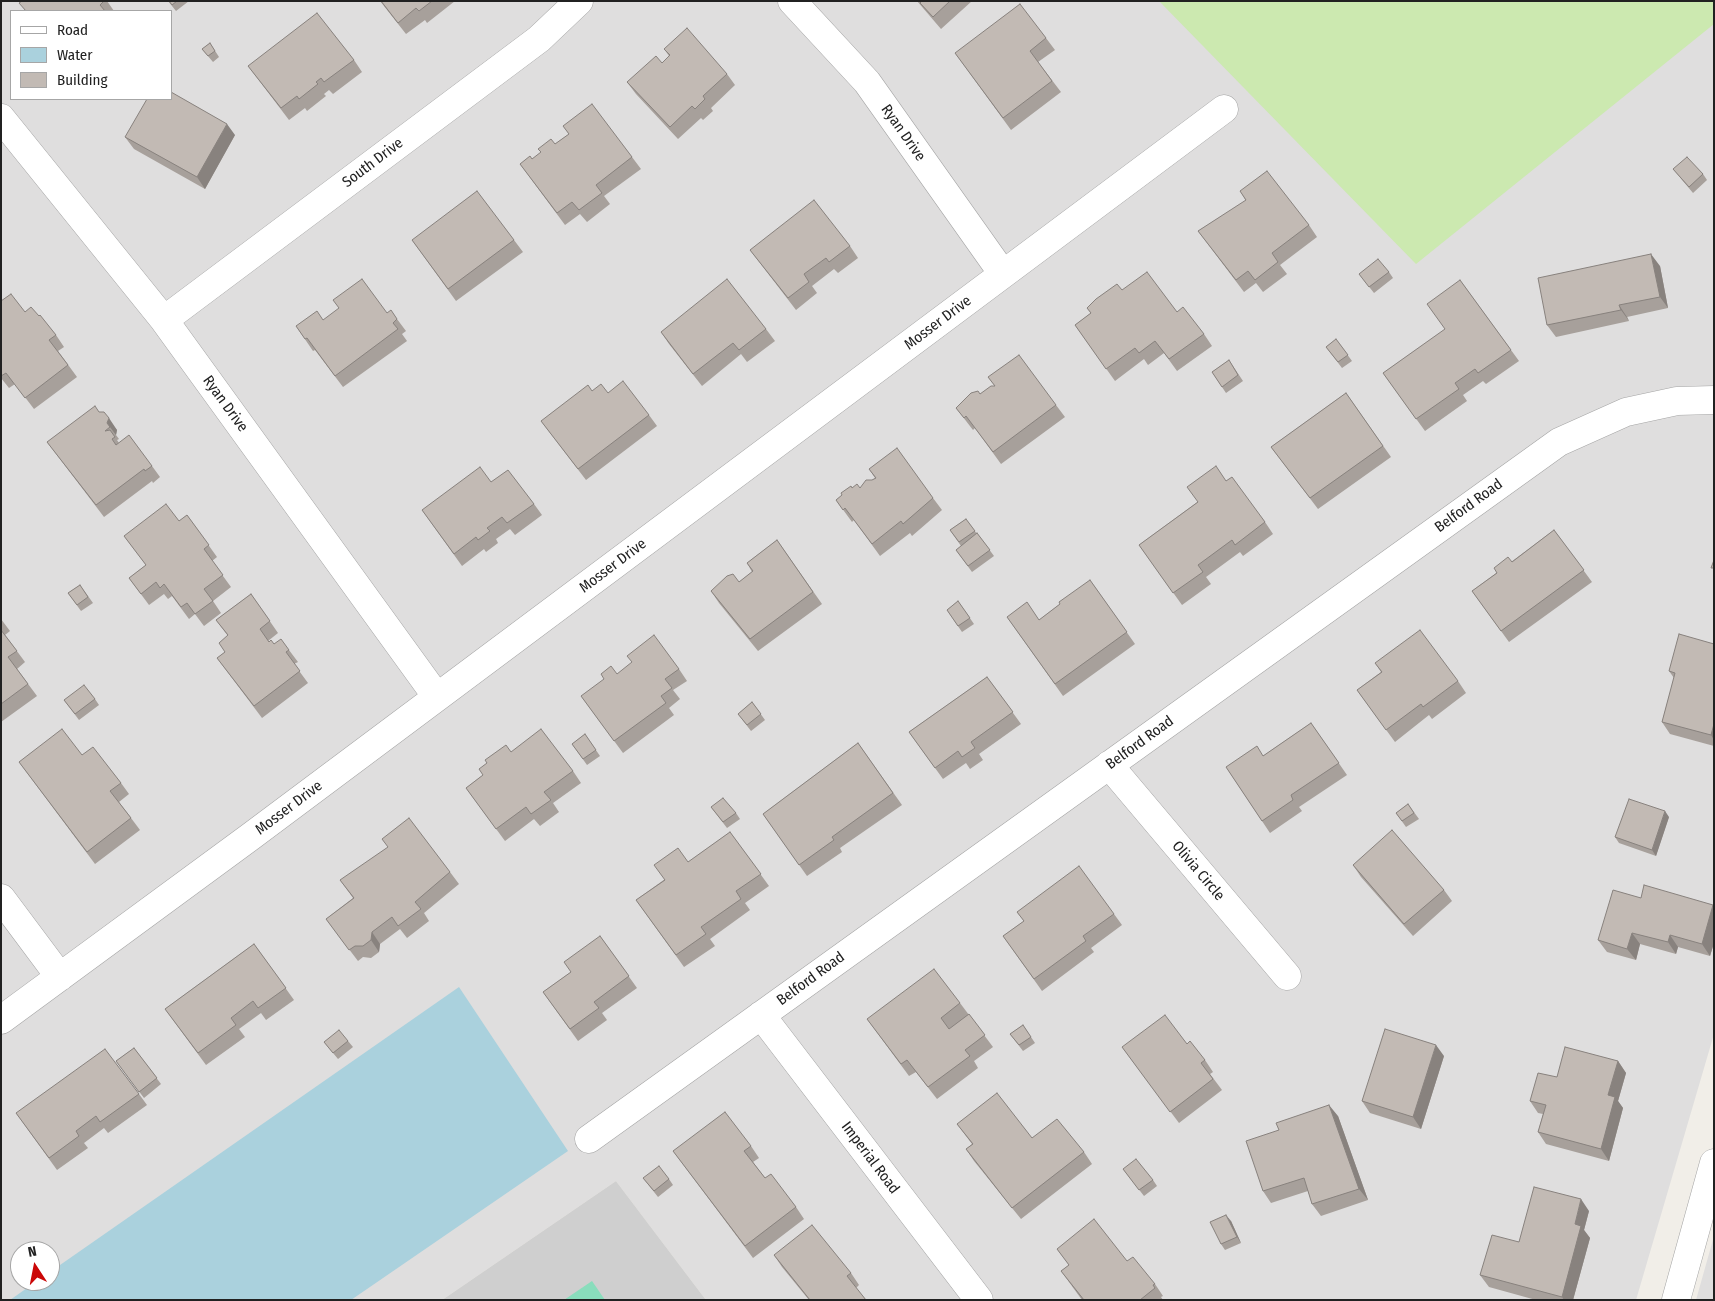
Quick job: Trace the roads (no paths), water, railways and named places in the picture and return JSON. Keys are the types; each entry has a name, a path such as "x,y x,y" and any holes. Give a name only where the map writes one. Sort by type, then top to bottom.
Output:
{"street":[{"name":"South Drive","path":"164,320 539,39 579,1"},
{"name":"Ryan Drive","path":"792,1 867,82 1003,274"},
{"name":"Mosser Drive","path":"1,1020 438,697 1224,109"},
{"name":"Ryan Drive","path":"1,118 164,320 438,697"},
{"name":"Belford Road","path":"590,1138 1559,442 1626,412 1677,401 1714,400"},
{"name":"Olivia Circle","path":"1109,765 1287,976"},
{"path":"1,898 60,977"},
{"name":"Imperial Road","path":"761,1015 979,1300"},
{"path":"1676,1300 1714,1163"}],"water":[{"path":"459,987 568,1151 351,1300 10,1300 23,1291 60,1291 60,1265"}]}
